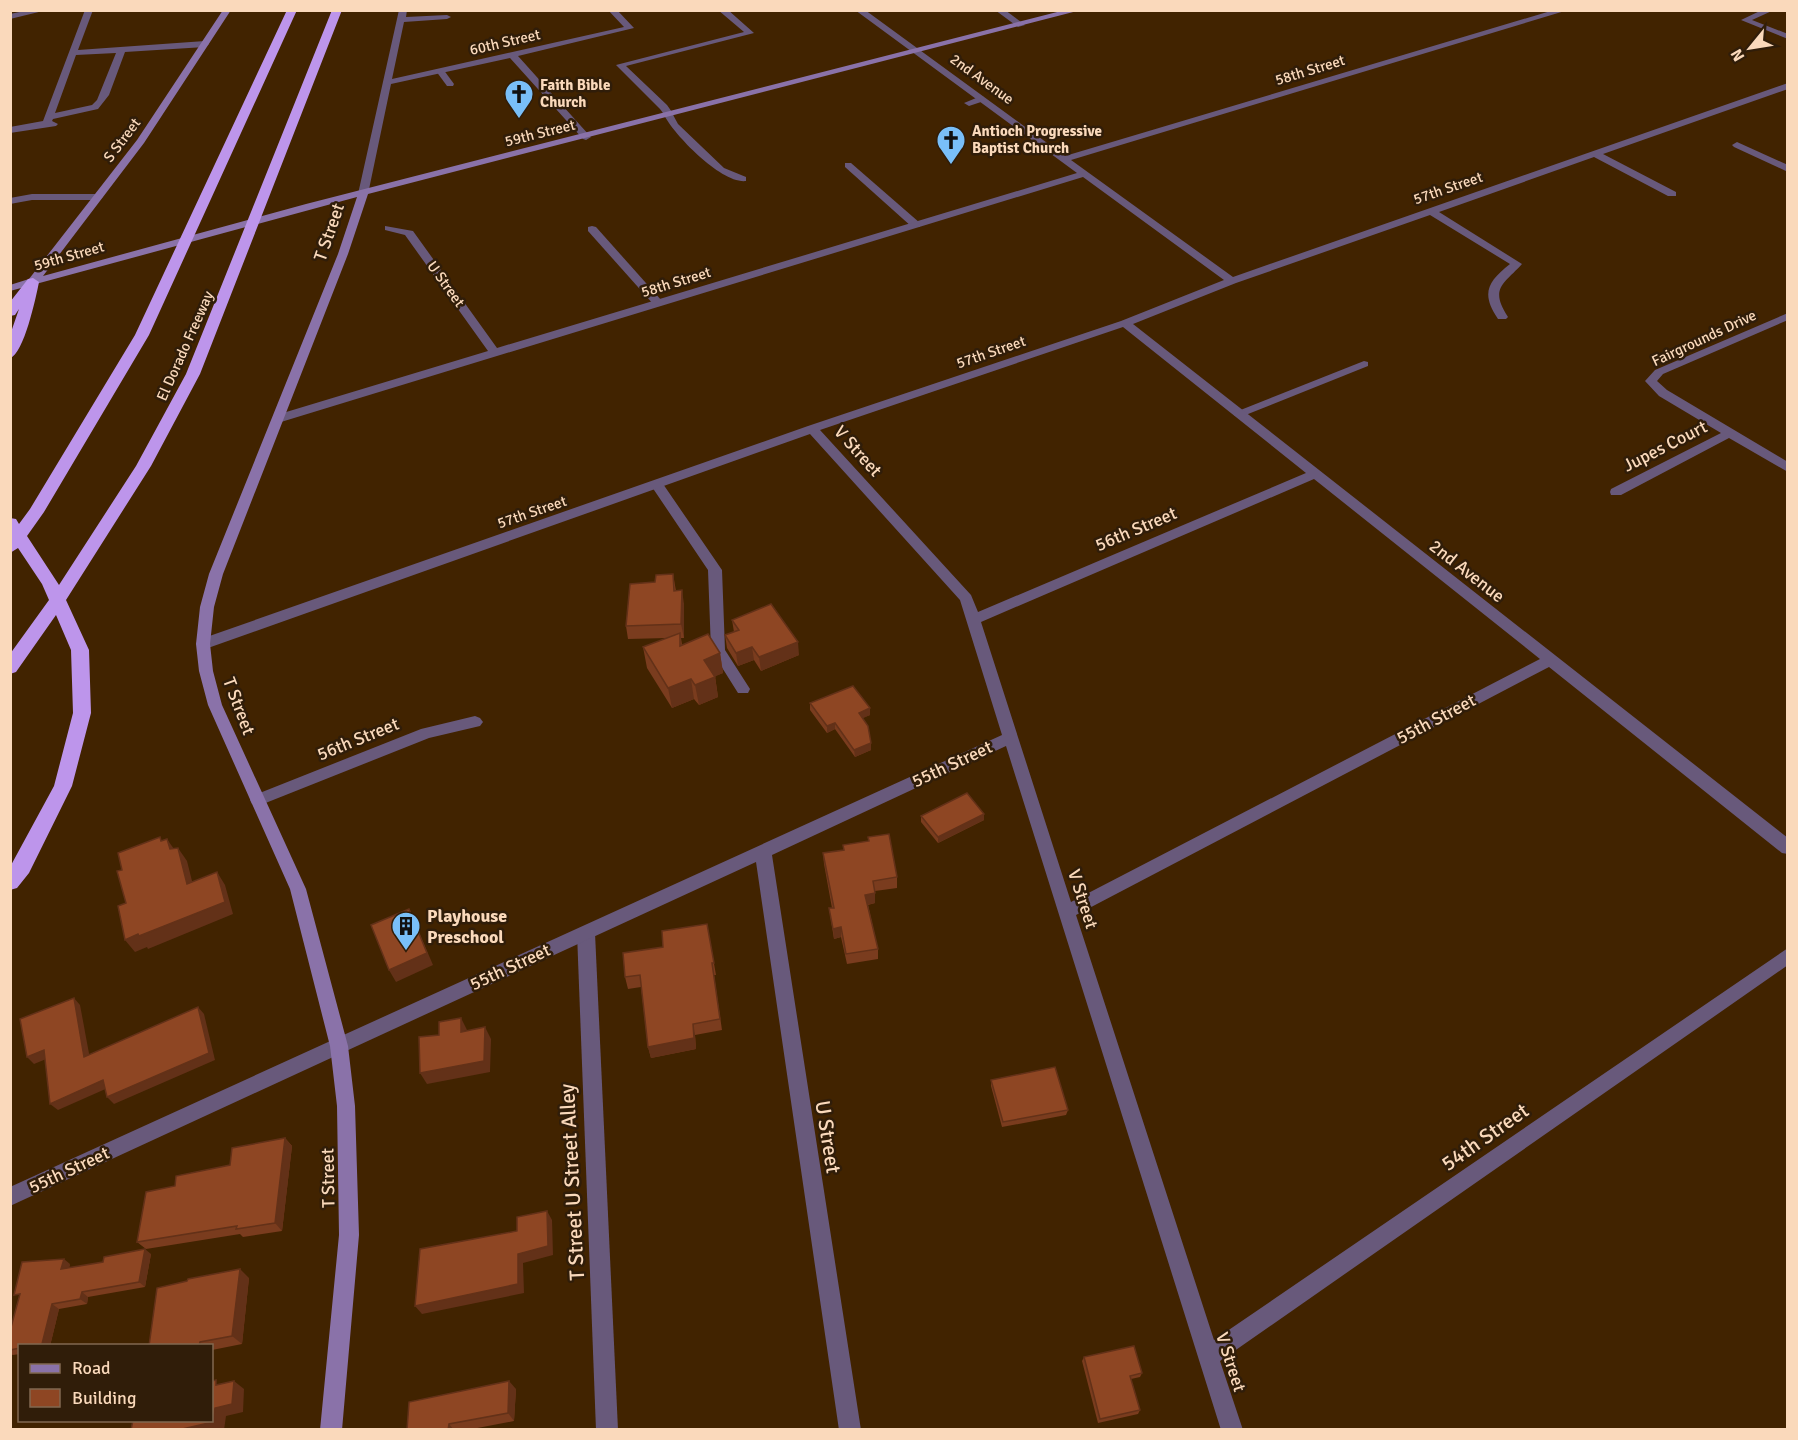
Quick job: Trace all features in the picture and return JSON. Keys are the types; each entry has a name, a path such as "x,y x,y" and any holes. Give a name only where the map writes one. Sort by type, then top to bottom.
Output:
{"highway":[{"path":"10,548 36,512 142,335 225,161 292,10"},
{"name":"El Dorado Freeway","path":"10,668 61,598 132,488 184,393 220,311 288,130 337,10"},
{"path":"10,312 33,282"},
{"path":"10,354 22,323 33,282"},
{"path":"10,523 50,584 80,650 82,713 63,786 22,867 10,882"}],"street":[{"path":"10,17 43,10"},
{"path":"46,121 89,10"},
{"name":"S Street","path":"33,282 141,141 227,10"},
{"name":"60th Street","path":"386,83 630,28 612,10"},
{"path":"722,10 750,33 620,65 664,107 674,125 721,170 743,178"},
{"name":"2nd Avenue","path":"859,10 1232,281"},
{"path":"999,10 1021,25"},
{"name":"59th Street","path":"10,288 310,206 1077,10"},
{"name":"58th Street","path":"1064,159 1564,10"},
{"path":"1770,10 1745,20 1788,37"},
{"path":"402,15 447,17"},
{"name":"T Street","path":"331,1430 348,1235 346,1106 339,1046 298,889 215,705 206,671 203,644 207,607 216,574 343,254 363,194 402,15"},
{"path":"72,53 205,44"},
{"path":"10,130 46,121 67,124 86,119 97,111 95,107 101,102 117,58 123,49"},
{"path":"512,54 586,136"},
{"path":"440,71 450,84"},
{"name":"57th Street","path":"203,644 812,429 1125,323 1232,281 1788,86"},
{"path":"969,103 981,99"},
{"path":"1737,145 1788,169"},
{"path":"1593,153 1672,194"},
{"path":"848,165 916,225"},
{"name":"58th Street","path":"278,419 916,225 969,205 1084,174"},
{"path":"10,201 32,197 98,197"},
{"path":"1431,211 1517,264 1504,274 1494,287 1492,297 1495,308 1502,317"},
{"name":"U Street","path":"389,228 409,233 495,353"},
{"path":"591,229 658,303"},
{"name":"Fairgrounds Drive","path":"1788,316 1659,372 1651,381 1664,393 1788,468"},
{"name":"2nd Avenue","path":"1125,323 1788,848"},
{"path":"1239,413 1364,364"},
{"name":"V Street","path":"812,429 966,598 1232,1430"},
{"name":"Jupes Court","path":"1616,492 1730,433"},
{"name":"56th Street","path":"973,620 1315,474"},
{"path":"656,484 716,570 718,650 743,689"},
{"name":"55th Street","path":"1067,912 1550,660"},
{"name":"56th Street","path":"258,800 426,733 475,722"},
{"name":"55th Street","path":"10,1197 1010,738"},
{"name":"U Street","path":"763,851 850,1430"},
{"name":"T Street U Street Alley","path":"585,933 607,1430"},
{"name":"54th Street","path":"1209,1356 1788,955"}],"building":[{"path":"673,574 674,591 682,590 681,624 626,626 630,584 655,582 656,575"},
{"path":"771,604 798,642 759,657 752,647 736,653 725,635 739,630 732,620"},
{"path":"680,633 680,646 708,634 720,653 704,660 715,677 695,685 691,679 668,688 643,647"},
{"path":"853,686 870,708 859,713 868,726 871,743 854,750 835,723 827,726 810,703"},
{"path":"967,793 984,814 938,837 921,816"},
{"path":"889,834 897,877 873,881 875,893 865,895 878,949 846,954 841,927 833,929 829,908 834,908 823,853 844,850 843,845 869,841 868,837"},
{"path":"160,837 161,841 167,839 170,849 178,848 187,884 217,872 225,902 125,940 118,906 126,903 117,871 122,870 118,853"},
{"name":"Playhouse Preschool","path":"409,909 427,953 389,970 371,925"},
{"path":"707,924 720,1019 693,1024 694,1038 648,1047 640,975 625,977 623,953 663,947 662,931"},
{"path":"74,998 84,1057 198,1007 209,1053 107,1097 103,1080 50,1104 44,1050 27,1057 20,1019"},
{"path":"461,1018 461,1032 485,1027 484,1061 420,1073 419,1037 439,1035 439,1022"},
{"path":"1055,1067 1068,1110 1003,1122 991,1080"},
{"path":"285,1138 275,1223 236,1229 237,1226 137,1242 146,1192 175,1186 176,1176 230,1165 232,1148"},
{"path":"547,1211 548,1246 518,1254 518,1284 415,1306 420,1249 517,1231 517,1217"},
{"path":"145,1249 139,1282 82,1292 80,1299 52,1304 42,1344 18,1344 18,1348 10,1350 10,1331 20,1294 14,1295 22,1262 64,1259 61,1269 103,1262 104,1257"},
{"path":"240,1269 232,1336 200,1342 200,1344 149,1344 157,1288 188,1279"},
{"path":"1134,1346 1142,1373 1130,1376 1140,1410 1100,1419 1084,1357"},
{"path":"216,1380 216,1385 234,1381 232,1404 215,1408 213,1422 213,1381"},
{"path":"509,1381 508,1413 449,1424 448,1430 407,1430 409,1402"},
{"path":"133,1422 213,1422 178,1430 131,1430"}],"place":[{"name":"Faith Bible Church","path":"519,120"},
{"name":"Antioch Progressive Baptist Church","path":"951,166"},
{"name":"Playhouse Preschool","path":"406,952"}]}
